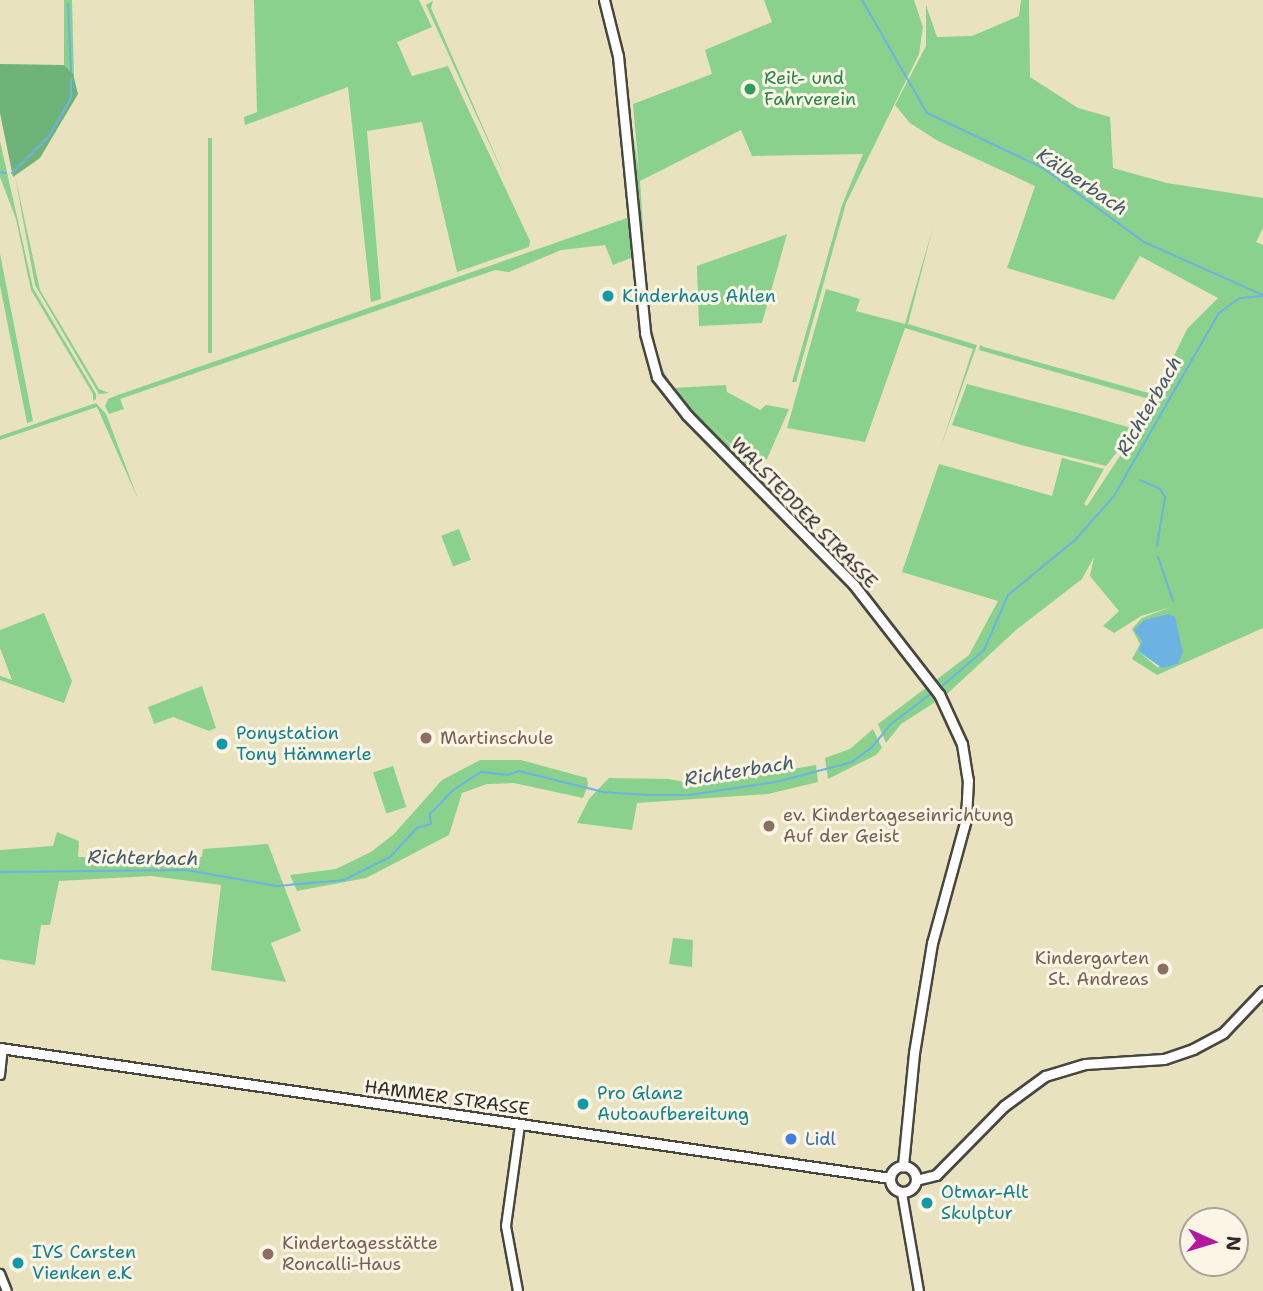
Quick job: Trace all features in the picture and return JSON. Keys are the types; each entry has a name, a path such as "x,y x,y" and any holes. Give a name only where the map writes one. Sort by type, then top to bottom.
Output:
{"main road":[{"name":"WALSTEDDER STRASSE","path":"604,0 618,56 645,333 657,377 687,415 824,551 937,690 960,736 968,801 927,968 903,1166"},
{"path":"916,1180 936,1175 1004,1106 1045,1076 1085,1064 1164,1059 1204,1045 1223,1033 1263,991"},
{"name":"HAMMER STRASSE","path":"2,1048 890,1178"},
{"path":"903,1166 911,1169 916,1180 913,1188 902,1193 895,1189 890,1178 892,1171 903,1166"}],"street":[{"path":"0,1075 2,1048"},
{"path":"518,1291 506,1226 520,1125"},
{"path":"902,1193 919,1291"},
{"path":"0,1274 7,1291"}],"green space":[{"path":"64,0 72,0 74,78 64,65"},
{"path":"254,0 419,0 432,27 397,42 412,76 448,66 530,241 529,247 457,272 422,122 367,131 381,299 371,302 348,87 245,125 244,117 257,112"},
{"path":"764,0 914,0 923,27 919,54 846,203 796,382 792,382 842,205 863,154 752,156 741,130 640,181 648,305 627,104 627,95 639,172 633,104 712,74 705,50 772,22"},
{"path":"1021,0 1029,0 1030,77 1078,108 1110,117 1113,168 1167,183 1263,198 1263,228 1256,242 1263,245 1263,628 1157,675 1132,659 1140,644 1132,629 1142,618 1171,607 1141,616 1114,633 1103,626 1119,611 1090,576 1094,557 1082,579 1016,630 947,694 936,680 969,655 998,601 902,572 939,464 1052,496 1062,458 1104,469 1084,504 1087,506 1141,424 1187,329 1218,298 1140,256 1114,300 1007,268 1035,186 938,141 910,123 895,105 926,46 926,5 937,37 972,36 1019,16","holes":["1142,641 1182,646 1178,664 1157,667 1138,651"]},
{"path":"433,1 431,8 507,182 426,5"},
{"path":"0,64 64,65 73,74 78,94 40,158 13,177 0,113"},
{"path":"208,138 212,138 212,353 208,353"},
{"path":"0,141 33,288 96,394 93,401 93,394 31,290 16,219 0,177"},
{"path":"15,176 40,290 99,389 109,393 99,394 35,285"},
{"path":"627,218 631,221 636,256 613,265 605,245 561,250 509,272 495,270 120,399 124,409 109,414 105,406 108,399 118,395"},
{"path":"933,227 908,324 977,345 940,449 973,349 905,328 865,442 787,428 826,289 860,299 856,311 905,324"},
{"path":"787,234 762,323 699,326 697,266"},
{"path":"0,254 33,421 27,423 0,285"},
{"path":"648,309 659,363 673,388 726,385 727,392 760,410 766,405 789,409 767,459 753,465 705,420 747,461 750,467 746,468 663,381 651,349"},
{"path":"980,345 1152,394 1149,399 979,350"},
{"path":"967,384 1135,429 1106,466 1025,446 952,425"},
{"path":"96,403 106,414 138,499 97,407 0,440 0,436"},
{"path":"459,529 471,560 453,567 441,536"},
{"path":"44,613 72,681 64,703 0,680 0,676 12,680 0,648 0,630"},
{"path":"202,686 216,728 209,731 173,717 154,724 148,707"},
{"path":"927,687 937,701 901,724 886,743 878,724"},
{"path":"873,729 882,748 876,755 828,779 825,758 850,749"},
{"path":"480,760 521,760 587,778 588,785 583,798 514,783 487,784 462,793 449,835 366,878 297,891 290,875 336,869 371,852 394,834 442,780"},
{"path":"816,765 818,782 768,794 637,803 632,830 577,823 589,799 609,778 669,779 698,785"},
{"path":"393,766 406,807 386,813 373,772"},
{"path":"57,832 79,841 78,857 202,857 203,849 268,844 301,931 271,943 286,982 211,970 221,885 151,876 59,881 50,925 41,925 35,965 0,959 0,850 53,846"},
{"path":"673,938 693,940 692,967 669,964"}],"water":[{"path":"1169,614 1175,617 1183,652 1178,664 1162,668 1138,651 1142,641 1134,630 1144,620"}],"waterway":[{"name":"Kälberbach","path":"862,0 927,113 1043,168 1144,242 1263,295"},
{"path":"68,4 71,71"},
{"path":"12,173 49,136 71,98 71,79"},
{"path":"0,172 6,173"},
{"name":"Richterbach","path":"940,688 984,650 1008,595 1075,540 1114,496 1219,313 1240,298 1263,296"},
{"path":"1140,480 1160,489 1165,497 1157,546"},
{"path":"1158,557 1173,601"},
{"name":"Richterbach","path":"0,872 186,870 277,886 344,880 390,857 417,828 431,824 430,814 453,790 481,772 508,775 519,771 603,792 648,795 689,795 776,782 852,762 873,746 891,724 932,693"}],"place":[{"name":"Reit- und Fahrverein","path":"750,89"},
{"name":"Kinderhaus Ahlen","path":"608,296"},
{"name":"Martinschule","path":"426,738"},
{"name":"Ponystation Tony Hämmerle","path":"222,744"},
{"name":"ev. Kindertageseinrichtung Auf der Geist","path":"769,826"},
{"name":"Kindergarten St. Andreas","path":"1163,969"},
{"name":"Pro Glanz Autoaufbereitung","path":"583,1104"},
{"name":"Lidl","path":"791,1139"},
{"name":"Otmar-Alt Skulptur","path":"927,1203"},
{"name":"Kindertagesstätte Roncalli-Haus","path":"268,1254"},
{"name":"IVS Carsten Vienken e.K","path":"18,1263"}]}
